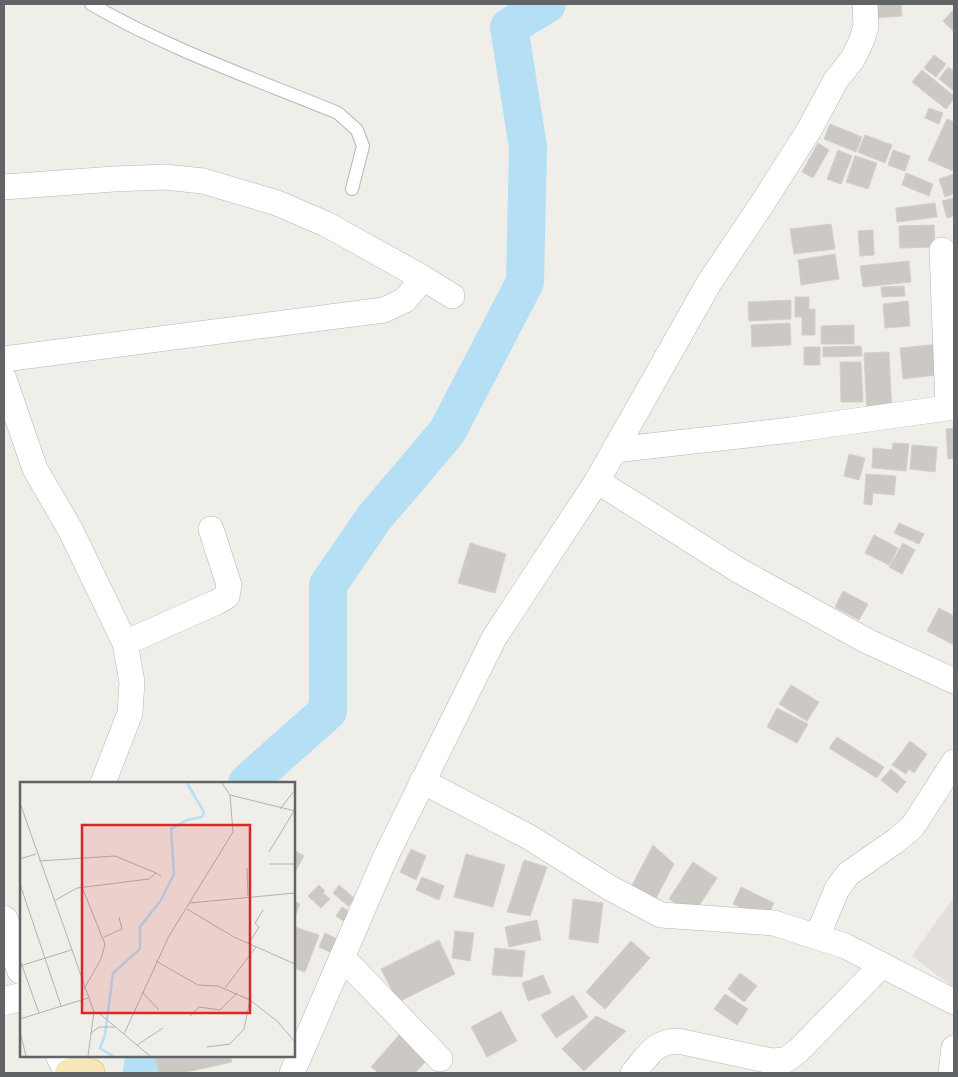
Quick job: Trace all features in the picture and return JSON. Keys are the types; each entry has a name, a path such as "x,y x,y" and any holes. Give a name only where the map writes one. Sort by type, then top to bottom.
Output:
{"main road":[{"path":"12,931 20,966"},
{"path":"4,1002 20,996"},
{"path":"61,1057 69,1073 77,1070 91,1073"}],"street":[{"path":"292,1073 385,858 494,638 597,480 709,283 809,130 836,80 852,60 862,42 866,26 865,4"},
{"path":"4,187 165,177 203,181 277,202 326,224 452,296"},
{"path":"614,450 791,430 951,407 942,250"},
{"path":"4,359 384,310 405,300 423,278"},
{"path":"4,379 35,469 70,529 125,643 132,682 130,713 104,782"},
{"path":"597,480 738,570 867,641 954,680"},
{"path":"125,643 227,596 229,585 211,528"},
{"path":"817,937 837,889 848,874 898,840 913,826 954,762"},
{"path":"422,781 529,838 610,888 660,915 774,923 844,946 954,1002"},
{"path":"342,958 440,1059"},
{"path":"633,1073 657,1046 666,1041 678,1041 771,1062 786,1060 799,1050 882,965"},
{"path":"951,1073 954,1048"}],"lane":[{"path":"91,4 152,37 338,113 357,130 363,146 352,189"}],"shaded area":[{"path":"954,897 954,988 912,956"}],"building":[{"path":"875,4 901,4 902,16 876,18"},
{"path":"954,9 954,32 943,21"},
{"path":"934,55 946,64 936,77 924,68"},
{"path":"948,67 954,71 954,91 939,79"},
{"path":"922,70 954,96 954,99 946,109 912,82"},
{"path":"929,108 943,113 939,124 925,118"},
{"path":"947,119 954,122 953,171 928,160"},
{"path":"830,124 862,137 856,152 824,139"},
{"path":"865,135 892,145 885,163 858,152"},
{"path":"818,143 829,150 813,178 802,172"},
{"path":"838,150 852,156 841,184 827,179"},
{"path":"893,150 910,156 905,171 888,165"},
{"path":"855,156 877,163 868,189 846,182"},
{"path":"906,173 933,184 929,196 902,185"},
{"path":"954,174 954,194 945,197 939,179"},
{"path":"954,198 954,216 947,218 942,201"},
{"path":"935,203 937,217 897,222 896,208"},
{"path":"831,224 835,249 794,254 790,229"},
{"path":"934,225 935,247 900,248 899,226"},
{"path":"873,230 874,255 860,256 858,231"},
{"path":"835,254 839,279 801,285 798,260"},
{"path":"909,261 911,282 863,287 860,266"},
{"path":"904,286 905,296 882,297 881,287"},
{"path":"795,297 809,297 809,309 815,309 815,335 802,335 802,317 795,317"},
{"path":"791,300 791,319 749,321 748,302"},
{"path":"908,301 910,326 885,328 883,304"},
{"path":"790,323 791,345 752,347 751,325"},
{"path":"854,325 854,344 821,344 821,326"},
{"path":"942,344 945,374 903,379 900,348"},
{"path":"861,346 862,356 823,357 823,347"},
{"path":"804,347 820,347 820,365 804,365"},
{"path":"889,352 892,414 867,415 864,353"},
{"path":"840,362 861,362 863,402 841,402"},
{"path":"954,428 954,458 948,459 946,429"},
{"path":"893,443 909,444 906,471 872,468 873,448 892,450"},
{"path":"912,445 937,447 935,472 910,469"},
{"path":"849,454 865,458 859,480 844,476"},
{"path":"866,474 896,476 894,495 873,493 872,505 864,504"},
{"path":"899,523 924,534 919,544 894,533"},
{"path":"874,535 898,548 889,565 865,553"},
{"path":"470,543 506,554 495,593 458,583"},
{"path":"903,543 915,550 902,574 889,567"},
{"path":"843,591 868,604 859,620 835,607"},
{"path":"939,608 954,616 954,645 927,631"},
{"path":"791,685 819,702 807,721 779,704"},
{"path":"777,708 808,724 797,743 767,727"},
{"path":"837,737 884,767 877,778 829,748"},
{"path":"910,741 927,754 914,773 909,769 906,774 892,765"},
{"path":"891,769 906,782 897,793 881,780"},
{"path":"653,845 674,864 652,906 628,893"},
{"path":"411,849 426,856 416,880 400,872"},
{"path":"295,851 304,856 295,872"},
{"path":"466,854 505,865 493,907 454,897"},
{"path":"524,860 547,867 530,916 507,912"},
{"path":"693,862 717,878 693,915 669,899"},
{"path":"422,877 444,886 439,900 416,890"},
{"path":"319,885 325,891 323,893 330,899 321,908 308,896"},
{"path":"339,885 355,899 348,906 333,893"},
{"path":"741,887 774,903 765,922 764,918 733,904"},
{"path":"573,899 603,903 598,943 569,939"},
{"path":"295,902 300,904 295,916"},
{"path":"342,907 354,915 348,924 336,916"},
{"path":"537,920 541,940 509,947 505,927"},
{"path":"295,927 319,935 305,972 295,968"},
{"path":"455,931 474,933 470,961 452,958"},
{"path":"325,933 339,940 332,953 319,947"},
{"path":"439,940 455,974 398,1002 381,969"},
{"path":"631,941 650,958 605,1009 586,992"},
{"path":"495,948 525,951 522,977 492,975"},
{"path":"740,973 757,986 744,1002 728,989"},
{"path":"543,975 551,993 528,1001 522,983"},
{"path":"725,994 748,1009 737,1025 714,1009"},
{"path":"573,995 588,1017 556,1038 541,1015"},
{"path":"501,1011 517,1041 487,1057 471,1027"},
{"path":"596,1016 626,1031 584,1071 562,1049"},
{"path":"400,1034 428,1059 415,1073 379,1073 371,1067"},
{"path":"155,1057 230,1057 232,1062 182,1073 159,1073"}],"waterway":[{"path":"248,782 328,711 328,585 374,518 447,432 525,282 528,147 509,27 547,4"},
{"path":"142,1073 144,1057"}]}
